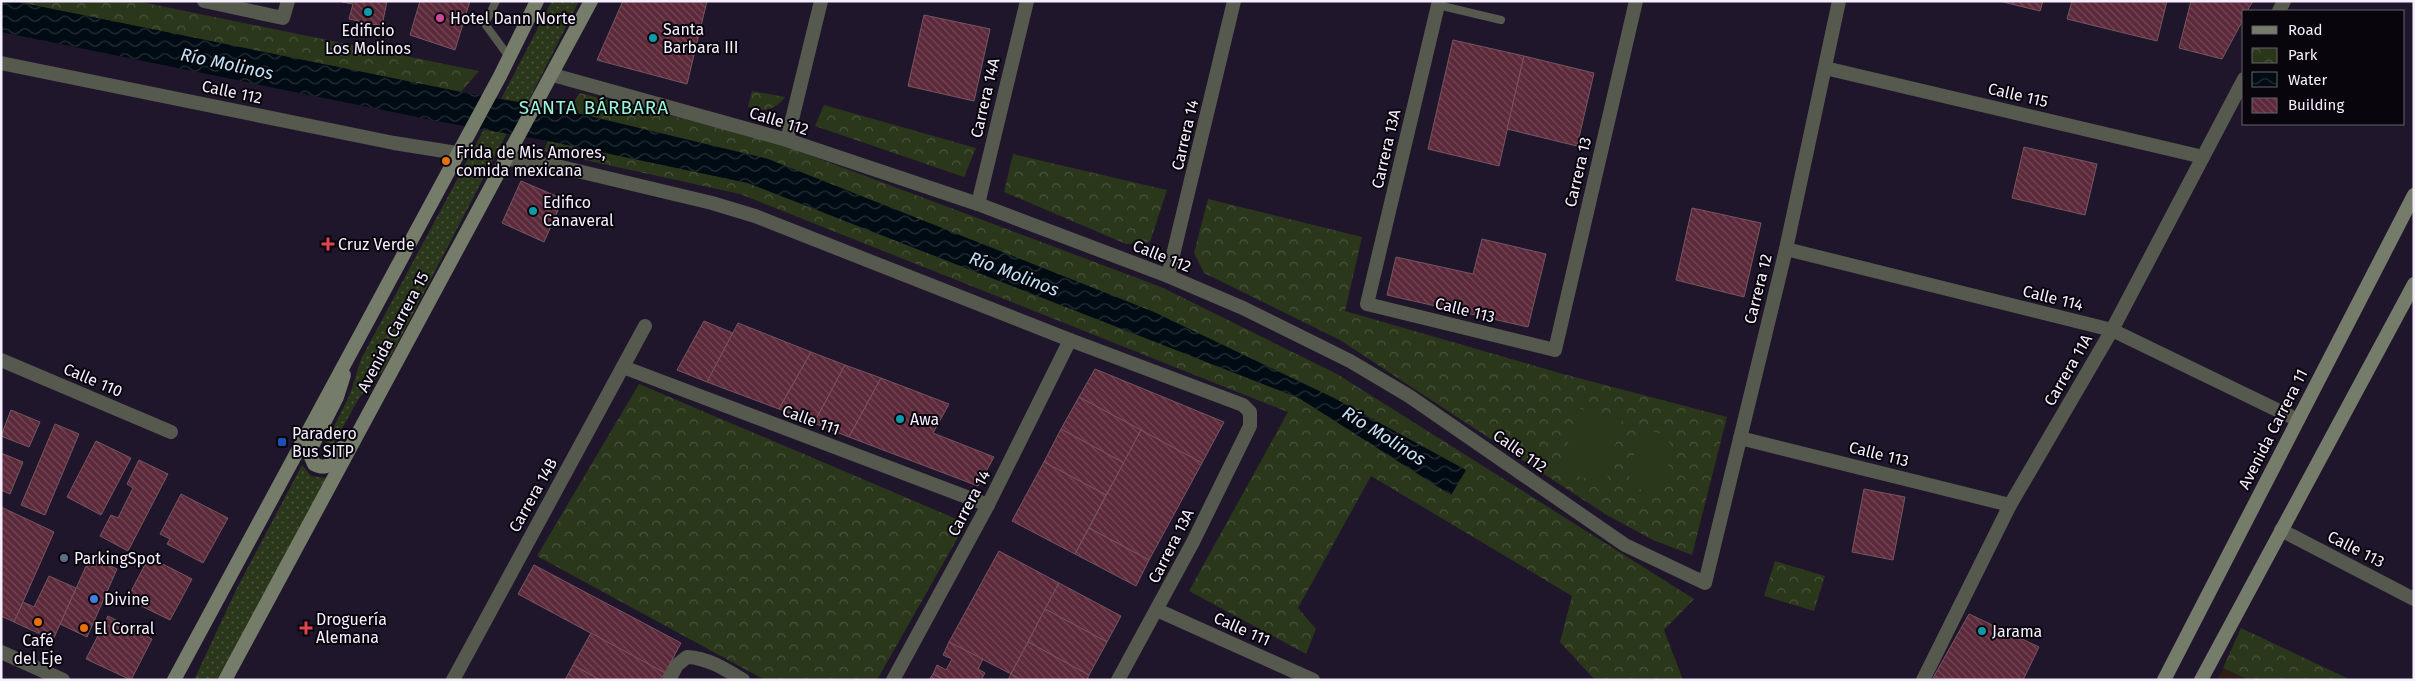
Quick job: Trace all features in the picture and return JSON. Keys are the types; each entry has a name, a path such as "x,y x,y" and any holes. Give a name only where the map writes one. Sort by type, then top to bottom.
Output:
{"main road":[{"name":"Avenida Carrera 15","path":"174,680 500,76 536,1"},
{"name":"Avenida Carrera 15","path":"226,680 508,159 591,1"},
{"name":"Avenida Carrera 11","path":"2164,680 2414,195"},
{"path":"2201,680 2414,284"},
{"path":"346,360 337,398 309,452 311,460 318,466 325,467 332,463 361,410 387,381"}],"street":[{"path":"204,1 283,18 288,1"},
{"path":"787,140 821,1"},
{"name":"Carrera 14A","path":"978,204 1027,1"},
{"name":"Carrera 14","path":"1168,276 1234,1"},
{"name":"Carrera 13","path":"1555,350 1636,1"},
{"name":"Carrera 12","path":"1705,583 1786,249 1839,1"},
{"name":"Carrera 13A","path":"1367,304 1438,3"},
{"name":"Calle 112","path":"1,62 394,143 457,153"},
{"name":"Calle 115","path":"1825,68 2203,157"},
{"name":"Calle 112","path":"550,80 787,140 978,204 1168,276 1243,308 1350,361 1408,396 1625,545 1705,583"},
{"name":"Carrera 11A","path":"1923,680 2010,505 2112,330 2242,83"},
{"path":"508,159 571,170 712,203 755,216 1070,340"},
{"name":"Calle 114","path":"1786,249 2112,330 2298,420"},
{"name":"Calle 113","path":"1367,304 1555,350"},
{"name":"Carrera 14B","path":"452,680 645,326"},
{"name":"Carrera 14","path":"893,680 988,505 1070,340"},
{"name":"Carrera 13A","path":"1070,340 1243,405 1250,412 1250,426 1157,610 1118,680"},
{"name":"Calle 110","path":"1,360 171,432"},
{"name":"Calle 111","path":"622,368 988,505"},
{"name":"Calle 113","path":"1740,438 2010,505"},
{"name":"Calle 113","path":"2281,530 2414,599"},
{"name":"Calle 111","path":"1157,610 1312,680"},
{"path":"1,652 64,680"},
{"path":"669,680 677,665 687,657 707,661 743,680"}],"lane":[{"path":"496,1 485,24 509,57"},
{"path":"1438,3 1501,20"}],"shaded area":[{"path":"2223,668 2249,680 2217,680"}],"green space":[{"path":"13,1 136,1 479,71 461,92"},
{"path":"552,1 579,1 527,104 501,99"},
{"path":"752,91 785,97 773,108 764,110 753,109 748,107"},
{"path":"580,93 772,141 1161,287 1337,374 1694,599 1664,630 1683,680 1595,680 1560,642 1572,596 1371,476 1298,608 1316,629 1306,654 1189,591 1288,412 740,194 544,151 548,140 748,183 1299,398 1451,495 1465,471 768,159 568,111"},
{"path":"824,105 976,148 964,177 815,126"},
{"path":"484,129 507,133 383,371 359,398 332,447 325,445 350,394 361,359"},
{"path":"1013,154 1167,190 1150,242 1126,244 1004,192"},
{"path":"1208,199 1362,237 1345,311 1563,374 1727,417 1692,555 1653,540 1605,514 1340,340 1204,273 1194,253"},
{"path":"639,384 966,523 877,680 765,680 537,556"},
{"path":"1577,408 1622,419 1606,483 1561,472"},
{"path":"1651,431 1663,434 1672,447 1664,485 1659,489 1649,492 1636,486 1629,477 1637,440"},
{"path":"302,465 311,476 326,478 273,583 216,680 194,680 236,590"},
{"path":"1775,561 1825,576 1814,611 1764,596"},
{"path":"2241,628 2351,680 2249,680 2223,668"}],"water":[{"name":"Río Molinos","path":"1,1 13,1 461,92 568,111 768,159 1154,312 1334,398 1466,470 1451,495 1299,398 748,183 548,141 442,122 1,32"}],"building":[{"name":"Edificio Los Molinos","path":"387,1 382,26 349,19 353,4 342,2"},
{"name":"Hotel Dann Norte","path":"420,1 470,1 455,50 410,35"},
{"name":"Santa Barbara III","path":"623,1 707,1 687,84 597,60"},
{"path":"1999,1 2043,1 2040,11"},
{"path":"2072,1 2167,1 2157,41 2067,19"},
{"path":"2191,1 2253,1 2248,10 2242,10 2242,22 2222,59 2179,48"},
{"path":"924,15 990,29 974,101 908,86"},
{"path":"1453,40 1524,56 1499,166 1428,149"},
{"path":"1524,56 1594,73 1577,146 1507,129"},
{"path":"2024,147 2097,164 2085,215 2012,198"},
{"name":"Edifico Canaveral","path":"521,181 563,199 544,242 502,223"},
{"path":"1692,208 1761,223 1744,297 1676,280"},
{"path":"1482,239 1546,254 1528,327 1387,295 1396,257 1473,274"},
{"path":"704,321 733,333 707,382 677,370"},
{"path":"738,323 811,352 779,409 707,382"},
{"path":"811,352 845,365 814,423 779,409"},
{"path":"845,365 881,378 849,437 814,423"},
{"path":"1095,369 1224,422 1202,463 1079,397"},
{"name":"Awa","path":"881,378 949,404 933,433 994,457 978,486 849,437"},
{"path":"1079,397 1141,430 1124,463 1061,429"},
{"path":"11,410 40,422 29,447 1,436"},
{"path":"55,424 79,434 45,515 21,505"},
{"path":"1061,429 1124,463 1106,495 1044,462"},
{"path":"1141,430 1202,463 1149,560 1089,528"},
{"path":"96,441 131,458 101,515 67,497"},
{"path":"1,453 23,462 10,494 1,490"},
{"path":"139,460 168,474 128,551 100,536 111,515 118,518 133,488 127,484"},
{"path":"1044,462 1106,495 1075,554 1012,521"},
{"path":"1864,489 1905,497 1893,560 1852,552"},
{"path":"181,494 228,518 203,563 167,544 170,539 160,534"},
{"path":"1,507 54,532 14,622 1,616"},
{"path":"1089,528 1149,560 1136,586 1075,554"},
{"path":"999,551 1059,583 1011,674 949,642"},
{"path":"149,557 192,579 170,620 127,599"},
{"path":"96,559 117,569 87,637 60,624 87,564 93,567"},
{"path":"534,565 681,643 665,673 518,594"},
{"path":"49,576 76,588 53,640 14,622 23,602 34,607"},
{"path":"1059,583 1121,616 1107,642 1045,609"},
{"path":"1045,609 1107,642 1089,675 1028,642"},
{"name":"Jarama","path":"1969,614 2039,647 2023,680 1933,678"},
{"path":"108,616 152,639 131,680 86,659"},
{"path":"591,633 665,673 660,680 600,680 573,665"},
{"path":"949,642 983,659 978,669 985,673 981,680 944,680 933,674 937,665 946,670 952,659 943,655"},
{"path":"1028,642 1089,675 1087,680 1021,680 1011,674"},
{"path":"573,665 600,680 565,680"},
{"path":"933,674 944,680 929,680"},
{"path":"1011,674 1021,680 1008,680"}],"place":[{"name":"Edificio Los Molinos","path":"368,12"},
{"name":"Hotel Dann Norte","path":"440,18"},
{"name":"Santa Barbara III","path":"653,38"},
{"name":"Frida de Mis Amores, comida mexicana","path":"446,161"},
{"name":"Edifico Canaveral","path":"533,211"},
{"name":"Cruz Verde","path":"328,244"},
{"name":"Awa","path":"900,419"},
{"name":"Paradero Bus SITP","path":"282,442"},
{"name":"ParkingSpot","path":"64,558"},
{"name":"Divine","path":"94,599"},
{"name":"Café del Eje","path":"38,622"},
{"name":"El Corral","path":"84,628"},
{"name":"Droguería Alemana","path":"306,628"},
{"name":"Jarama","path":"1982,631"}],"district":[{"name":"SANTA BÁRBARA","path":"594,107"}]}
